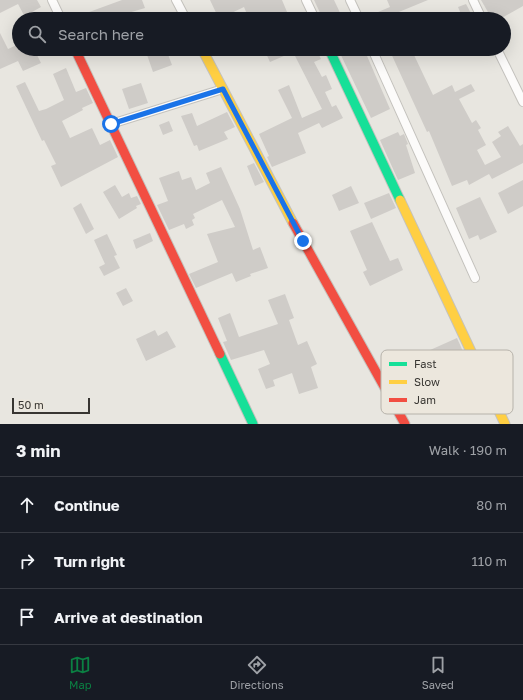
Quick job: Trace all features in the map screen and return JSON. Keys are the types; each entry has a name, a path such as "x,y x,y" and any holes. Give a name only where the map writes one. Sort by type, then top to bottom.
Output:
{"street":[{"path":"52,0 58,12"},
{"path":"176,0 182,12"},
{"path":"306,0 312,12"},
{"path":"350,0 356,12"},
{"path":"473,0 479,12"},
{"path":"78,56 253,424"},
{"path":"206,56 306,247 381,381"},
{"path":"332,56 470,350"},
{"path":"375,56 475,278"},
{"path":"500,56 523,102"},
{"path":"111,124 223,89"},
{"path":"399,414 405,424"},
{"path":"500,414 505,424"}],"building":[{"path":"0,0 37,0 41,7 32,12 22,12 18,4 0,13"},
{"path":"122,0 142,0 145,8 132,12 89,12"},
{"path":"210,0 282,0 287,12 246,12 244,7 234,12 216,12"},
{"path":"314,0 334,0 340,12 320,12"},
{"path":"387,0 428,0 399,12 378,12 390,7"},
{"path":"481,0 523,0 523,6 511,13 488,12"},
{"path":"466,4 470,12 460,12 458,7"},
{"path":"0,33 8,49 12,47 12,56 38,56 41,63 23,71 18,61 0,69"},
{"path":"147,56 169,56 172,65 153,72"},
{"path":"267,56 284,56 270,62"},
{"path":"295,56 320,56 321,59 314,62 322,77 326,75 332,89 325,92 332,107 336,105 343,118 322,128 319,123 298,133 306,153 272,167 267,157 269,156 259,134 292,118 278,90 289,85 302,118 322,109"},
{"path":"341,56 367,56 390,109 371,118"},
{"path":"392,56 414,56 433,95 452,85 455,92 471,84 475,91 459,99 472,123 476,120 481,128 478,130 486,145 477,150 485,165 501,157 492,142 501,136 498,132 508,126 520,146 523,144 523,163 492,179 489,174 469,185 467,180 452,186 429,131 427,132"},
{"path":"66,68 76,92 86,88 93,103 62,121 70,138 92,128 100,145 110,140 118,157 61,187 51,166 56,164 44,140 42,141 16,86 25,82 39,111 46,109 64,100 53,74"},
{"path":"141,83 148,103 129,109 122,89"},
{"path":"227,112 235,127 224,132 228,139 199,151 197,145 194,146 181,116 192,113 197,126"},
{"path":"169,121 173,131 163,135 159,125"},
{"path":"398,132 400,136 404,134 415,173 398,180 380,140"},
{"path":"254,163 264,182 255,186 247,166"},
{"path":"221,167 240,209 253,250 260,247 268,268 250,274 251,276 236,282 232,273 196,288 189,274 218,262 207,234 235,227 222,200 193,214 195,218 192,220 194,225 186,229 184,224 169,230 157,205 168,201 159,178 179,171 182,180 191,177 196,190 210,183 206,173"},
{"path":"523,180 523,206 508,214 498,193"},
{"path":"115,185 122,197 129,193 131,198 137,196 141,204 119,219 103,192"},
{"path":"351,186 359,203 339,211 332,195"},
{"path":"389,193 396,208 371,219 364,203"},
{"path":"480,197 497,232 480,240 478,235 469,239 456,208"},
{"path":"81,203 94,229 86,234 73,208"},
{"path":"372,222 390,261 398,258 403,270 370,286 363,272 367,270 350,231"},
{"path":"150,233 153,241 136,249 133,240"},
{"path":"107,234 117,255 114,256 120,268 104,276 99,267 105,264 94,240"},
{"path":"126,288 133,301 123,306 116,293"},
{"path":"285,294 294,318 289,320 298,345 307,341 317,364 311,367 318,388 299,394 292,373 273,380 275,386 266,389 258,369 270,364 264,350 231,360 223,342 227,341 218,318 230,313 239,337 278,324 268,300"},
{"path":"155,330 158,336 167,331 176,347 146,361 136,339"},
{"path":"457,338 462,350 430,350"}],"traffic: fast":[{"path":"332,56 400,200"},
{"path":"220,354 253,424"}],"traffic: slow":[{"path":"206,56 293,223"},
{"path":"400,200 470,350"},
{"path":"500,414 505,424"}],"traffic: jam":[{"path":"78,56 220,354"},
{"path":"293,223 381,381"},
{"path":"399,414 405,424"}],"route":[{"path":"111,124 223,89 303,241"}]}
